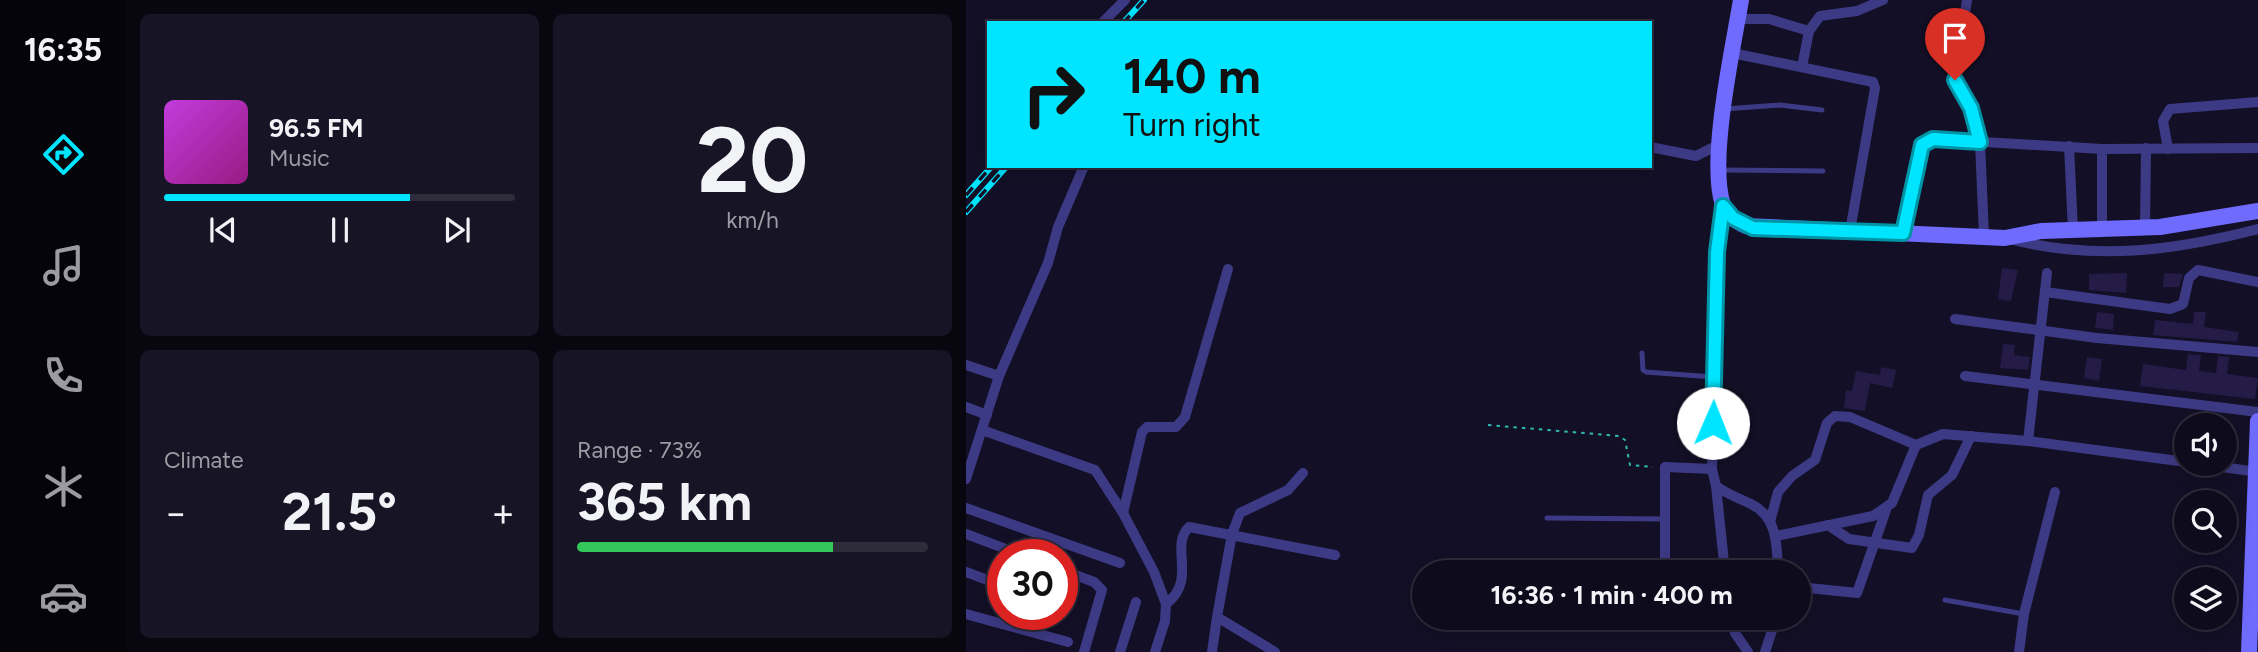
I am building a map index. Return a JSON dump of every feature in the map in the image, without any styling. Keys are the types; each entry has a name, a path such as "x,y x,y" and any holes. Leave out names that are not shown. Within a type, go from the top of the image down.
{"street":[{"path":"1104,21 1125,0"},
{"path":"1725,560 1712,469 1717,252 1723,206 1720,144 1741,0"},
{"path":"1802,67 1809,31 1820,16 1857,11 1884,0"},
{"path":"1967,0 1955,80 1971,108 1980,142 1984,236"},
{"path":"1738,19 1769,19 1809,31"},
{"path":"1732,53 1870,80 1875,85 1850,231"},
{"path":"2168,149 2163,121 2170,109 2258,102"},
{"path":"1903,233 1922,145 1933,139 2102,149 2258,148"},
{"path":"1652,147 1696,156 1720,144"},
{"path":"2069,146 2073,231"},
{"path":"2145,228 2146,148"},
{"path":"2102,149 2102,231"},
{"path":"966,479 999,376 1048,263 1058,227 1083,168"},
{"path":"1723,206 1733,218 1753,228 1984,236 2062,251 2132,251 2204,243 2258,229"},
{"path":"2005,238 2040,231 2128,230 2258,211"},
{"path":"2128,230 2132,251"},
{"path":"1123,513 1142,432 1147,427 1176,427 1185,417 1228,269"},
{"path":"2045,292 2170,309 2183,304 2189,278 2198,270 2258,282"},
{"path":"2028,441 2047,273"},
{"path":"1955,319 2096,338 2258,352"},
{"path":"966,365 999,376"},
{"path":"1965,376 2258,412"},
{"path":"966,407 987,415"},
{"path":"1770,522 1778,492 1792,476 1815,460 1827,423 1835,416 1850,416 1916,445"},
{"path":"2249,652 2258,421"},
{"path":"982,430 1090,466 1103,480 1154,572 1166,604 1165,621 1155,652"},
{"path":"1811,588 1857,593 1886,510 1898,492 1916,445 1943,434 2028,441 2174,460"},
{"path":"1828,525 1849,539 1906,550 1916,544 1928,495 1952,475 1971,436"},
{"path":"1665,560 1665,467 1712,469"},
{"path":"2237,469 2256,471"},
{"path":"1212,652 1232,534 1240,513 1288,491 1303,473"},
{"path":"1716,486 1761,509 1776,536 1777,560"},
{"path":"2019,652 2024,614 2055,492"},
{"path":"966,508 1120,563"},
{"path":"1776,536 1873,516 1886,510"},
{"path":"1166,604 1181,587 1186,529 1196,527 1335,555"},
{"path":"966,534 987,542"},
{"path":"966,572 987,580"},
{"path":"1078,576 1094,582 1102,590 1084,652"},
{"path":"1120,652 1136,602"},
{"path":"966,614 1068,642"},
{"path":"1217,617 1275,652"},
{"path":"1734,630 1748,652"},
{"path":"1765,652 1772,630"}],"lane":[{"path":"1723,109 1780,105 1822,110"},
{"path":"1720,170 1823,171"},
{"path":"1642,353 1646,372 1714,377"},
{"path":"1547,518 1664,519"},
{"path":"1945,600 2024,614"}],"path":[{"path":"1489,425 1619,436 1625,439 1630,465 1665,467"}],"building":[{"path":"2002,268 2018,270 2011,301 1998,299"},
{"path":"2127,273 2126,293 2089,290 2089,274"},
{"path":"2164,273 2183,274 2179,287 2163,287"},
{"path":"2097,312 2114,314 2113,330 2095,328"},
{"path":"2194,312 2206,312 2204,327 2239,332 2237,342 2153,335 2155,320 2193,324"},
{"path":"2003,344 2015,345 2014,355 2030,357 2028,370 2000,368"},
{"path":"2188,354 2201,355 2199,371 2216,373 2218,356 2229,357 2227,374 2258,378 2255,399 2140,386 2143,364 2186,370"},
{"path":"2087,357 2102,359 2099,381 2084,378"},
{"path":"1881,367 1896,370 1892,388 1870,383 1865,411 1844,408 1846,390 1852,391 1856,371 1880,375"}],"railway":[{"path":"1125,21 1144,0"},
{"path":"966,195 990,168"},
{"path":"966,212 1005,168"}],"route":[{"path":"1713,423 1717,252 1723,206 1740,224 1753,228 1903,233 1918,151 1925,141 1933,139 1980,142 1971,108 1955,80"}]}
